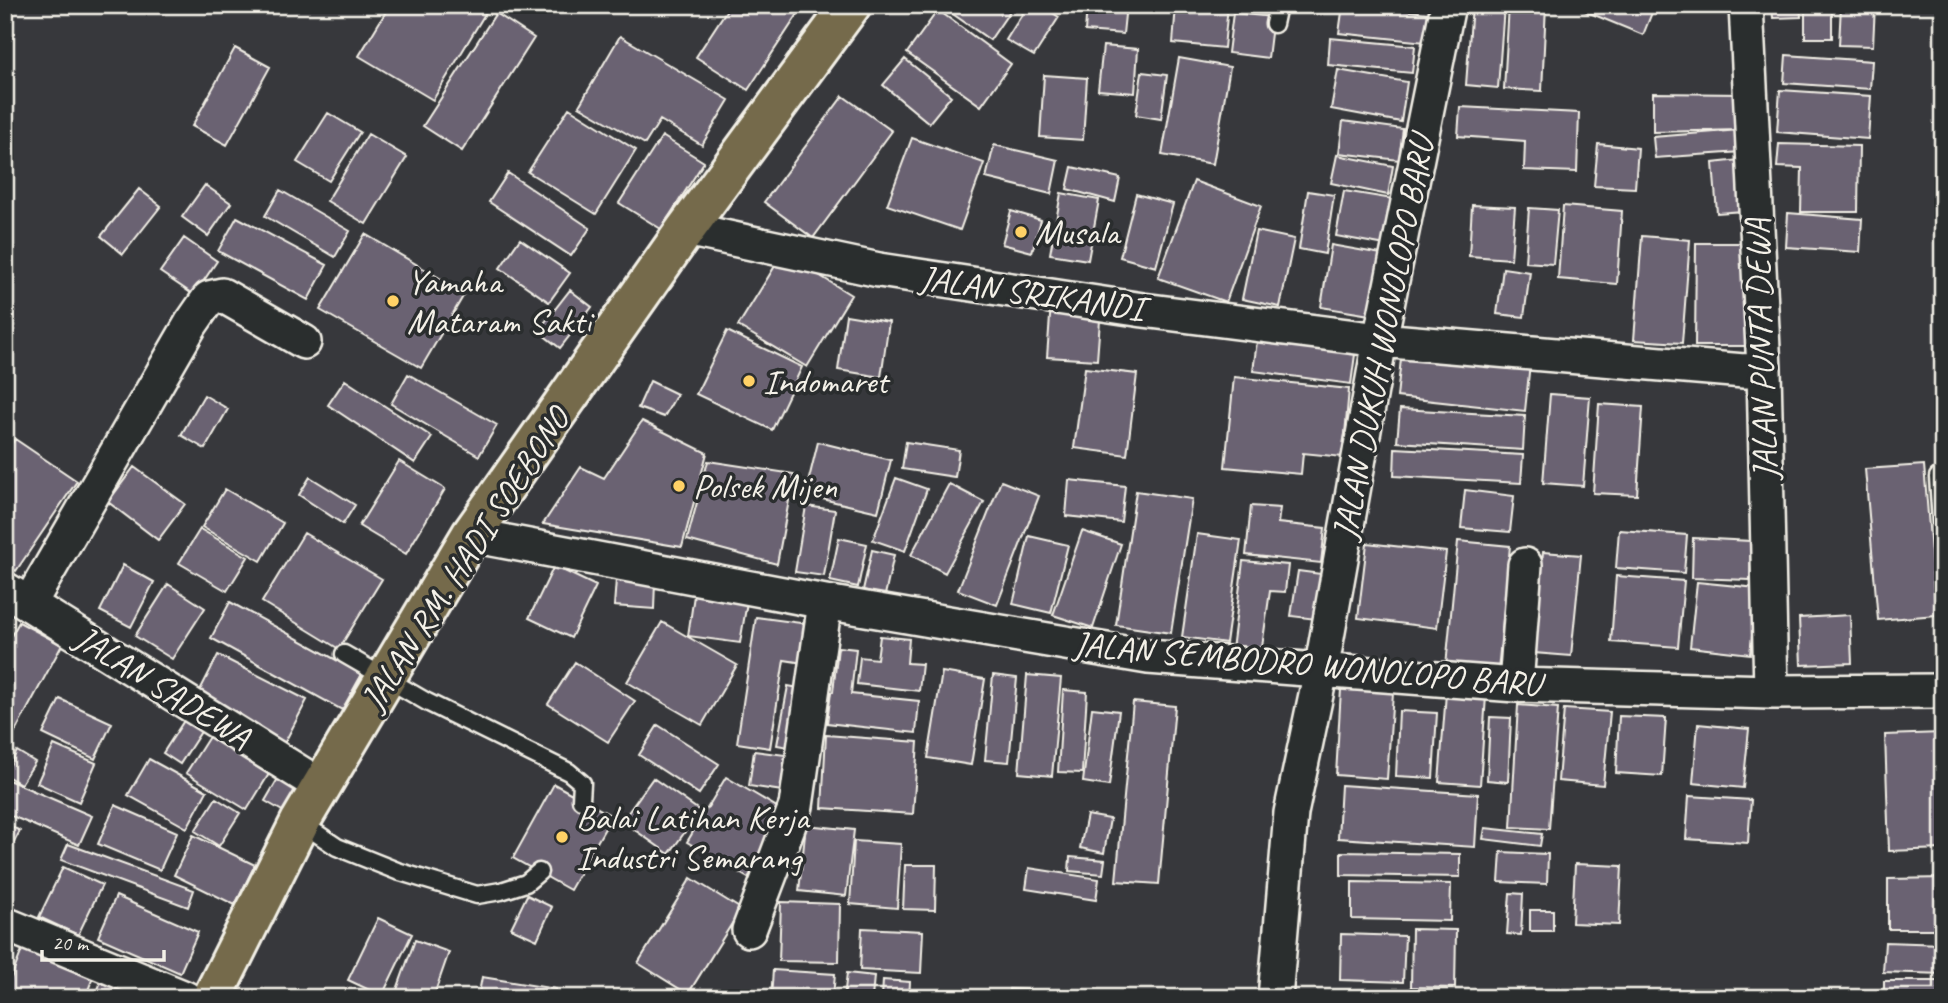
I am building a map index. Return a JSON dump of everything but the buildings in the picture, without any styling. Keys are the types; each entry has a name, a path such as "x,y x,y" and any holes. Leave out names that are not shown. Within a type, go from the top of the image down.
{"main road":[{"name":"JALAN RM. HADI SOEBONO","path":"212,998 300,822 471,535 686,229 851,5"}],"street":[{"name":"JALAN DUKUH WONOLOPO BARU","path":"1275,998 1291,813 1321,671 1380,340 1448,5"},
{"name":"JALAN PUNTA DEWA","path":"1746,5 1764,369 1771,692"},
{"name":"JALAN SRIKANDI","path":"686,229 879,270 1143,310 1380,340 1744,371 1764,369"},
{"path":"17,596 209,298 222,295 304,342"},
{"name":"JALAN SEMBODRO WONOLOPO BARU","path":"471,535 825,602 1148,657 1516,685 1771,692 1943,691"},
{"path":"1516,685 1525,565"},
{"name":"JALAN SADEWA","path":"17,596 321,786"},
{"path":"749,930 796,806 825,602"},
{"path":"5,924 185,998"}],"lane":[{"path":"1274,24 1278,5"},
{"path":"1938,477 1943,552"},
{"path":"344,654 386,680 569,772 582,783 581,800"},
{"path":"300,822 337,847 397,871 477,895 526,883 538,872"}],"place":[{"name":"Musala","path":"1021,232"},
{"name":"Yamaha Mataram Sakti","path":"393,301"},
{"name":"Indomaret","path":"749,381"},
{"name":"Polsek Mijen","path":"679,486"},
{"name":"Balai Latihan Kerja Industri Semarang","path":"562,837"}]}
